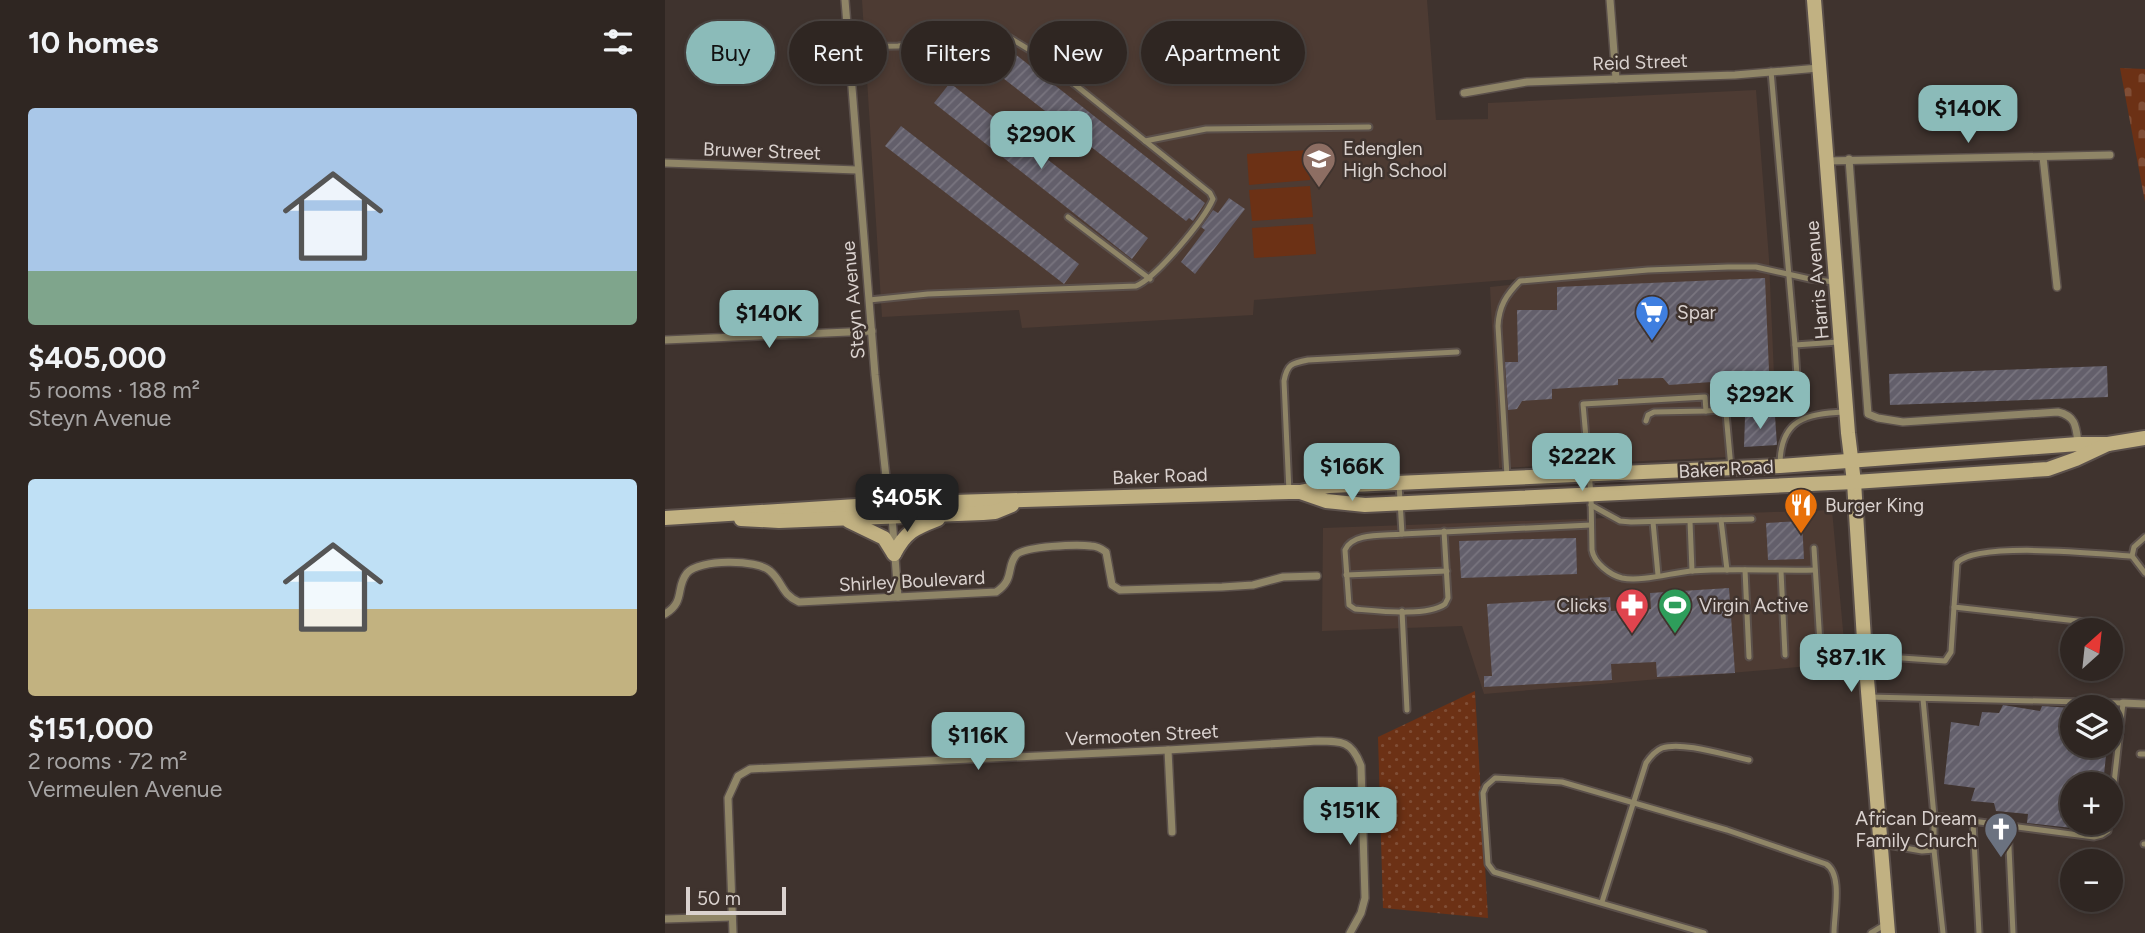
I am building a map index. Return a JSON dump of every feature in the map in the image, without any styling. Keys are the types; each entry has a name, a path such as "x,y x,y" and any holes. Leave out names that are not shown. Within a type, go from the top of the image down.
{"main road":[{"name":"Harris Avenue","path":"1814,0 1887,928"},
{"name":"Baker Road","path":"665,518 890,510 1175,494 1294,492 1329,486 1731,469 2108,444 2145,438"},
{"name":"Baker Road","path":"1294,492 1326,502 1342,503 1591,500 2048,469 2108,444"},
{"name":"Baker Road","path":"708,516 762,521 843,519 890,510 952,514 995,512 1021,501"},
{"path":"894,554 901,540 915,528 952,514"},
{"path":"843,519 884,538 894,554"}],"street":[{"name":"Steyn Avenue","path":"845,0 847,21"},
{"path":"1610,0 1616,79"},
{"name":"Reid Street","path":"1464,93 1527,82 1819,68"},
{"name":"Steyn Avenue","path":"851,84 857,170 898,597"},
{"path":"1826,161 2110,155"},
{"path":"2043,158 2057,287"},
{"path":"1849,159 1868,414 1903,422 2058,412 2072,418 2076,425 2078,444"},
{"name":"Bruwer Street","path":"665,163 857,170"},
{"path":"665,340 872,331"},
{"name":"Shirley Boulevard","path":"665,614 677,603 688,571 697,565 752,562 762,566 777,579 789,598 799,602 996,592 1010,577 1014,558 1019,552 1056,547 1101,548 1106,552 1112,585 1120,590 1231,586 1283,577 1317,576"},
{"path":"2123,703 2145,704"},
{"name":"Vermooten Street","path":"733,933 728,798 738,776 750,769 1336,741 1353,748 1361,765 1365,898 1361,913 1350,933"},
{"path":"1168,750 1172,832"},
{"path":"665,919 732,917"}],"lane":[{"path":"869,300 927,294 1128,288 1150,279 1199,223 1213,199 1210,193 1038,55 1005,35 887,46"},
{"path":"1771,71 1797,377"},
{"path":"1145,141 1206,129 1369,127"},
{"path":"1068,217 1150,279"},
{"path":"1507,479 1498,326 1502,303 1507,293 1520,281 1648,270 1756,267 1836,282"},
{"path":"1795,345 1841,342"},
{"path":"1294,492 1284,381 1289,366 1308,360 1457,352"},
{"path":"1706,411 1705,397 1583,404 1593,555 1607,570 1623,579 1692,571 1815,570"},
{"path":"1646,421 1648,415 1654,412 1721,410 1726,413 1731,469"},
{"path":"1780,466 1782,441 1800,420 1808,415 1846,412"},
{"path":"1399,484 1402,534"},
{"path":"1591,500 1620,521 1752,519"},
{"path":"1721,520 1727,570"},
{"path":"1690,521 1692,571"},
{"path":"1653,522 1658,575"},
{"path":"1444,531 1448,600 1445,604 1433,610 1352,608 1348,602 1345,550 1350,541 1444,531 1591,525"},
{"path":"2132,556 2134,547 2145,537"},
{"path":"1814,548 1820,645 1834,654 1945,661 1951,652 1957,565 1966,557 2000,551 2132,556 2145,573"},
{"path":"1745,570 1749,657"},
{"path":"1346,575 1447,571"},
{"path":"1781,571 1786,654"},
{"path":"1954,607 2060,619"},
{"path":"1402,611 1408,710"},
{"path":"1869,697 2060,701"},
{"path":"1923,699 1943,933"},
{"path":"1602,902 1646,763 1655,752 1661,748 1674,747 1749,760"},
{"path":"1704,933 1492,871 1488,864 1484,789 1495,778 1562,782 1829,865 1837,879 1834,933"},
{"path":"1934,816 2060,832"},
{"path":"1973,822 1979,933"},
{"path":"2008,826 2013,933"},
{"path":"2081,835 2101,835"},
{"path":"1880,844 1922,851 1934,850"},
{"path":"1871,933 1887,928"}],"shaded area":[{"name":"Edenglen High School","path":"862,0 1427,0 1436,120 1488,119 1488,103 1756,90 1769,259 1774,375 1724,378 1728,457 1499,468 1490,287 1722,263 1254,300 1253,315 1022,328 1019,310 882,317 867,84 887,84 887,21 863,21"},
{"path":"1832,510 1846,663 1484,694 1462,626 1322,631 1323,528"}],"green space":[{"path":"2120,68 2145,69 2145,202"},
{"path":"1308,150 1310,180 1249,185 1247,154"},
{"path":"1310,186 1313,217 1252,221 1249,190"},
{"path":"1313,224 1316,254 1254,258 1252,228"},
{"path":"1475,691 1488,918 1383,908 1378,737"}],"building":[{"path":"1015,54 1029,65 1029,84 1053,84 1205,203 1193,221 1189,218 1186,221 1011,84 1015,84"},
{"path":"951,84 1148,238 1132,259 934,103"},
{"path":"901,126 1079,264 1064,284 885,146"},
{"path":"1229,198 1245,209 1195,274 1181,262 1205,230 1201,227 1213,210 1218,213"},
{"path":"1765,278 1769,371 1718,374 1712,382 1669,385 1663,378 1618,379 1618,385 1552,389 1552,399 1522,401 1517,409 1508,410 1505,362 1518,362 1517,310 1557,310 1557,287"},
{"path":"2107,366 2108,397 1890,405 1889,374"},
{"path":"1775,416 1777,445 1744,447 1745,417"},
{"path":"1802,521 1804,559 1768,560 1766,523"},
{"path":"1576,538 1577,574 1461,578 1459,541"},
{"path":"1729,588 1735,673 1657,677 1656,662 1611,664 1612,680 1484,687 1484,676 1492,676 1487,604 1610,597 1611,611 1651,609 1650,593"},
{"path":"2003,705 2040,711 2042,706 2060,707 2060,758 2106,758 2104,772 2060,772 2060,827 2027,823 2028,814 1996,811 1994,803 1971,801 1975,788 1944,784 1951,722 1979,726 1982,712 1999,713"}],"place":[{"name":"Edenglen High School","path":"1319,189"},
{"name":"Spar","path":"1652,342"},
{"name":"Burger King","path":"1801,535"},
{"name":"Clicks","path":"1632,635"},
{"name":"Virgin Active","path":"1675,635"},
{"name":"African Dream Family Church","path":"2001,859"}]}
